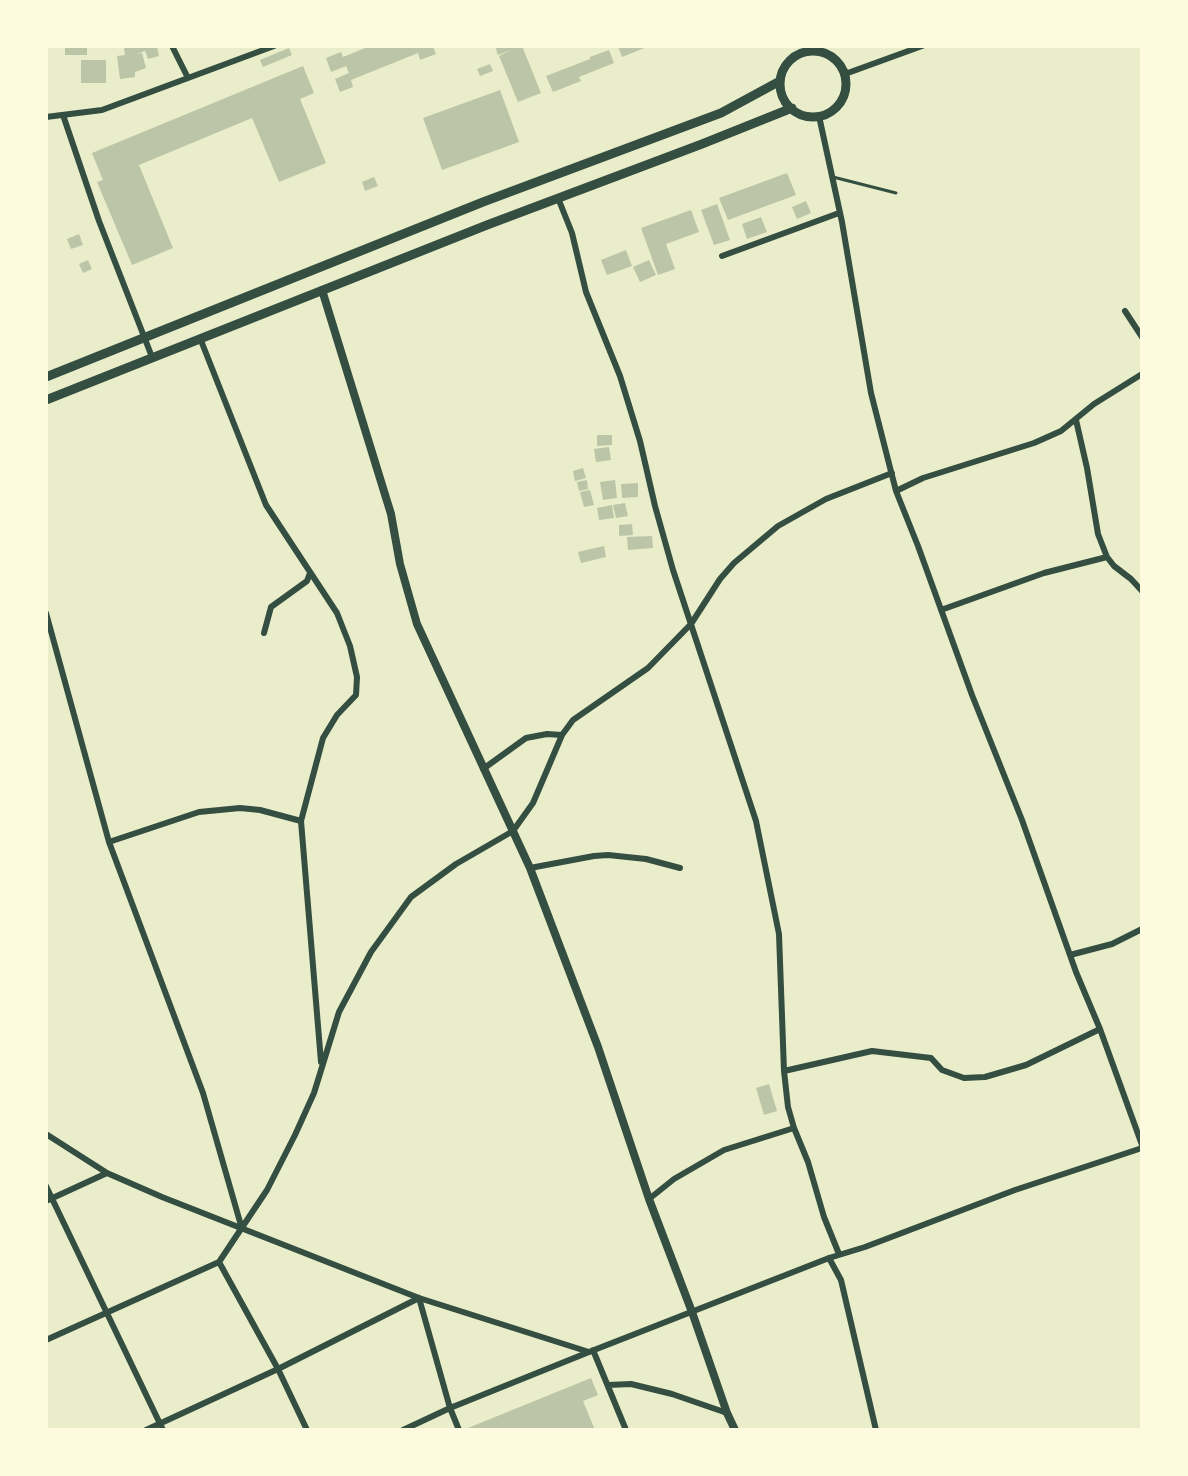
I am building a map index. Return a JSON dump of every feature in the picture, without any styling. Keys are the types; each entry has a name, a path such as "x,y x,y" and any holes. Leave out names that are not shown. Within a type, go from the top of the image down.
{"main road":[{"path":"818,49 835,59 844,74 846,83 841,100 828,113 810,116 792,108 785,100 780,81 794,52 818,49"},
{"path":"46,377 483,202 713,116 780,81"},
{"path":"46,400 322,290 792,108"}],"street":[{"path":"172,46 188,78"},
{"path":"46,117 102,110 274,46"},
{"path":"844,74 922,46"},
{"path":"63,115 99,221 152,357"},
{"path":"404,1430 450,1408 839,1254 865,1247 1015,1190 1142,1147 1022,820 972,695 896,490 871,393 819,116"},
{"path":"558,198 572,233 586,291 620,376 640,441 658,517 756,821 779,934 784,1071 794,1128 839,1254"},
{"path":"722,256 839,213"},
{"path":"322,290 391,514 400,564 417,624 530,868 598,1047 649,1200 692,1312 727,1413 736,1429"},
{"path":"1125,311 1142,337"},
{"path":"200,338 266,506 337,613 350,646 357,677 356,695 337,715 323,738 301,821 321,1066"},
{"path":"896,490 944,470 1034,443 1061,431 1094,404 1142,374"},
{"path":"1076,420 1098,534 1107,557 1142,591"},
{"path":"46,1340 219,1262 267,1190 295,1135 314,1093 339,1012 371,952 411,897 456,864 513,831 533,803 562,735 573,720 648,668 691,624 720,579 734,563 778,526 826,499 892,473"},
{"path":"941,610 1044,573 1107,557"},
{"path":"264,633 271,608 307,581 310,573"},
{"path":"46,613 110,842 203,1093 242,1229"},
{"path":"483,769 526,738 547,734 562,735"},
{"path":"110,842 199,812 240,808 260,810 301,821"},
{"path":"530,868 608,855 646,859 680,868"},
{"path":"1070,955 1112,944 1142,929"},
{"path":"784,1071 872,1052 931,1058 942,1070 964,1078 985,1077 1026,1065 1100,1029"},
{"path":"649,1200 674,1179 724,1150 794,1128"},
{"path":"46,1134 107,1173 242,1229 419,1298 591,1351 626,1430"},
{"path":"49,1200 107,1173"},
{"path":"46,1186 49,1200 108,1311 163,1430"},
{"path":"829,1258 841,1280 876,1430"},
{"path":"219,1262 278,1369 307,1430"},
{"path":"146,1430 278,1369 419,1298"},
{"path":"419,1298 450,1408 459,1430"},
{"path":"608,1385 631,1384 672,1394 727,1413"}],"lane":[{"path":"832,176 896,192"}],"building":[{"path":"65,46 87,46 87,55 65,55"},
{"path":"157,46 159,56 148,59 145,51 136,54 142,53 146,68 135,72 135,77 120,79 117,56 125,55 124,48"},
{"path":"370,46 433,46 436,54 420,60 418,53 351,80 353,87 340,92 335,79 349,73 346,66 331,72 326,58 341,52 343,57"},
{"path":"495,46 522,46 541,93 518,102 499,56 511,50 498,55"},
{"path":"618,46 647,46 647,47 622,57"},
{"path":"289,48 292,55 263,67 260,60"},
{"path":"609,50 614,63 579,77 581,81 553,92 546,76"},
{"path":"81,60 106,60 106,83 81,83"},
{"path":"490,64 493,71 480,76 477,69"},
{"path":"303,66 314,93 300,99 326,163 279,182 252,118 139,165 173,248 132,265 97,182 103,180 92,153"},
{"path":"500,90 519,142 442,170 423,118"},
{"path":"787,173 796,195 728,220 719,198"},
{"path":"374,177 378,186 365,191 362,182"},
{"path":"806,201 811,213 797,219 792,207"},
{"path":"717,204 730,240 714,245 701,210"},
{"path":"691,210 699,232 666,244 675,269 658,275 641,228"},
{"path":"761,217 767,232 747,239 742,224"},
{"path":"79,234 83,245 71,249 67,239"},
{"path":"626,250 632,266 607,275 601,260"},
{"path":"88,260 92,269 83,273 79,264"},
{"path":"649,260 656,275 640,282 633,267"},
{"path":"597,435 612,435 612,445 597,446"},
{"path":"609,447 611,460 596,462 594,449"},
{"path":"583,468 586,478 575,481 573,471"},
{"path":"587,480 588,489 579,491 577,482"},
{"path":"615,480 617,498 603,500 600,482"},
{"path":"638,483 638,497 622,498 621,484"},
{"path":"590,490 594,505 584,507 580,492"},
{"path":"625,503 628,516 616,518 613,505"},
{"path":"612,505 614,518 599,520 597,508"},
{"path":"632,524 633,535 619,536 619,525"},
{"path":"652,536 653,548 628,550 627,537"},
{"path":"604,546 606,557 581,563 578,552"},
{"path":"769,1084 777,1111 764,1115 756,1088"},
{"path":"591,1378 598,1395 583,1401 595,1430 469,1430 468,1428"}]}
